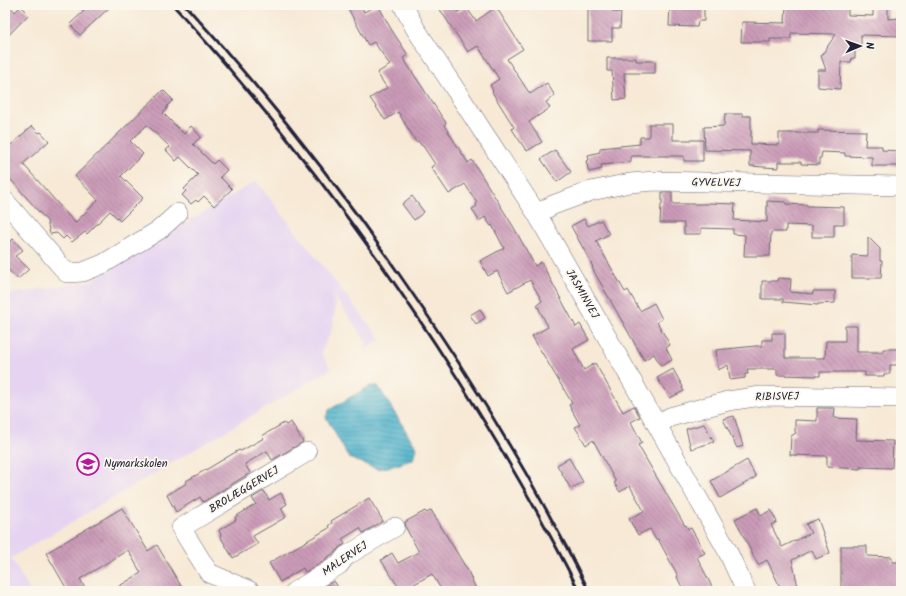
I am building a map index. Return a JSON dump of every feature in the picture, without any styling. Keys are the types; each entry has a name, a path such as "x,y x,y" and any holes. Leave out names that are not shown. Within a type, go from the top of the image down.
{"street":[{"name":"JASMINVEJ","path":"403,5 415,28 537,214 727,550 746,591"},
{"name":"GYVELVEJ","path":"537,214 553,205 591,192 630,183 655,182 901,186"},
{"path":"5,201 67,273 83,272 103,264 159,230 178,213"},
{"name":"RIBISVEJ","path":"657,424 670,417 728,400 761,396 901,398"},
{"name":"BROLÆGGERVEJ","path":"250,591 209,573 181,528 307,452"},
{"name":"MALERVEJ","path":"295,591 340,565 346,556 395,527"}],"shaded area":[{"name":"Nymarkskolen","path":"256,181 381,340 366,349 367,343 333,294 335,307 333,327 321,353 331,369 11,558 30,591 5,591 5,295 90,281"}],"water":[{"path":"370,386 378,386 417,449 413,459 397,465 377,469 349,458 326,417 329,410"}],"building":[{"path":"5,5 9,5 15,12 21,6 29,14 5,39"},
{"path":"78,5 112,5 80,35 70,24 84,11"},
{"path":"347,5 361,5 364,12 378,5 391,29 408,55 403,58 446,123 444,125 468,163 472,160 513,226 535,266 541,262 576,327 580,324 589,340 573,349 584,370 595,363 623,412 634,406 640,417 631,422 642,443 638,445 685,526 686,525 688,529 691,528 705,553 697,557 712,587 704,591 684,591 677,577 678,576 658,539 656,540 650,529 638,535 629,519 644,511 630,486 620,492 593,440 586,445 575,427 580,425 569,405 572,403 532,336 548,327 537,305 542,301 530,280 508,292 497,271 488,276 480,261 504,248 492,225 491,226 485,217 479,221 472,209 477,206 477,203 465,184 449,194 431,167 435,164 423,146 418,141 416,142 398,112 385,120 370,98 387,88 377,73 390,65 374,42 368,45"},
{"path":"437,5 454,5 458,12 466,7 476,21 496,7 523,49 507,59 530,94 547,83 555,96 546,102 550,108 529,122 542,142 527,151 525,149 512,129 514,127 492,92 493,91 490,85 499,79 478,46 468,52"},
{"path":"588,5 613,5 613,12 621,12 620,28 612,28 612,41 588,41"},
{"path":"670,5 704,5 704,21 698,21 697,27 669,26"},
{"path":"786,5 845,5 848,6 848,15 873,16 873,6 888,7 888,19 901,18 901,36 861,35 861,46 855,46 855,58 852,58 851,62 841,62 840,89 818,87 818,70 826,70 821,56 836,34 791,33 791,39 770,39 770,42 741,42 742,22 785,23"},
{"path":"607,58 636,58 636,61 655,61 655,73 624,73 626,99 614,100 612,71 607,71"},
{"path":"163,90 173,100 163,113 184,134 191,126 201,137 193,144 213,164 217,160 227,170 220,177 232,189 214,206 204,196 198,202 196,200 191,204 182,195 186,191 184,189 198,175 180,157 176,161 166,150 170,147 147,125 130,141 143,154 121,176 143,198 120,221 110,211 87,234 85,232 72,242 66,236 63,239 57,233 50,234 47,221 5,173 5,150 32,126 39,133 41,132 49,141 23,164 75,223 98,200 75,176"},
{"path":"725,114 743,114 743,116 751,116 751,144 779,145 779,133 818,133 818,130 866,131 865,146 882,146 882,150 900,151 900,166 872,166 872,157 845,156 845,153 822,152 821,158 819,158 819,165 801,164 801,162 778,162 778,168 750,166 750,151 705,150 704,127 724,126"},
{"path":"649,124 673,124 673,140 703,140 703,161 684,161 684,156 631,156 631,162 601,165 602,169 589,172 586,161 589,160 588,155 600,152 600,148 640,144 640,137 649,137"},
{"path":"555,150 571,172 557,182 541,159"},
{"path":"662,192 672,192 672,204 735,204 734,220 767,222 767,201 786,202 786,204 807,206 844,207 844,224 834,224 834,237 812,237 812,226 786,225 786,232 771,232 770,256 744,256 745,235 733,234 733,229 701,228 701,234 684,234 684,223 660,223"},
{"path":"412,196 424,212 414,220 402,204"},
{"path":"584,219 588,226 601,220 609,234 596,241 625,292 628,290 640,311 654,303 662,319 657,322 670,345 666,348 672,360 661,366 654,354 644,360 592,268 593,267 590,261 571,226"},
{"path":"868,237 880,249 880,261 882,261 881,278 852,278 852,255 868,256"},
{"path":"13,239 23,250 15,256 29,269 18,279 5,267 5,246"},
{"path":"778,278 791,279 790,292 813,294 813,291 835,291 835,303 818,305 783,302 783,299 762,299 762,281 777,281"},
{"path":"480,309 485,318 476,324 470,315"},
{"path":"845,326 857,326 857,352 883,352 883,349 901,349 901,364 890,365 890,374 884,374 884,376 865,376 865,372 820,372 820,376 777,375 777,369 747,369 748,374 745,374 745,378 730,380 728,365 718,370 716,350 762,346 762,340 772,340 772,333 785,333 785,358 825,358 826,341 845,341"},
{"path":"673,369 684,391 670,398 657,378"},
{"path":"817,408 835,408 834,418 857,419 856,440 893,441 892,468 860,467 860,469 827,467 827,456 790,455 791,436 796,433 795,420 817,421"},
{"path":"734,416 743,446 737,448 723,419"},
{"path":"291,422 303,442 272,460 267,451 245,464 250,473 203,502 200,497 176,512 167,495 187,483 186,481 239,450 241,451 264,438 262,436 284,423 286,425"},
{"path":"704,424 714,442 691,449 686,429"},
{"path":"569,458 583,482 571,489 557,465"},
{"path":"747,460 756,477 720,498 711,481"},
{"path":"264,491 269,500 281,493 287,504 281,508 286,517 253,536 258,544 233,558 220,536 219,530 236,520 235,517 256,504 252,498"},
{"path":"369,498 383,521 363,533 360,528 342,539 345,544 325,559 326,560 305,572 303,568 280,582 269,563 329,528 328,526 332,523 331,521"},
{"path":"122,508 148,551 157,545 184,591 111,591 141,573 128,550 80,579 87,591 68,591 46,553"},
{"path":"757,508 761,516 771,510 777,522 771,525 782,547 811,533 806,524 818,519 830,553 816,559 812,550 792,560 799,591 782,591 767,560 758,565 735,519"},
{"path":"431,510 468,571 477,591 442,591 432,574 411,586 415,591 401,591 381,560 392,553 398,563 419,552 406,528 405,522 425,511 427,513"},
{"path":"841,546 867,546 867,556 892,557 892,562 901,562 901,591 841,591"},
{"path":"334,581 338,587 332,591 318,590"}],"railway":[{"path":"173,5 287,138 391,279 424,327 489,429 520,482 579,591"},
{"path":"185,5 214,37 297,136 349,204 425,312 500,429 546,509 589,591"}],"place":[{"name":"Nymarkskolen","path":"88,464"}]}
